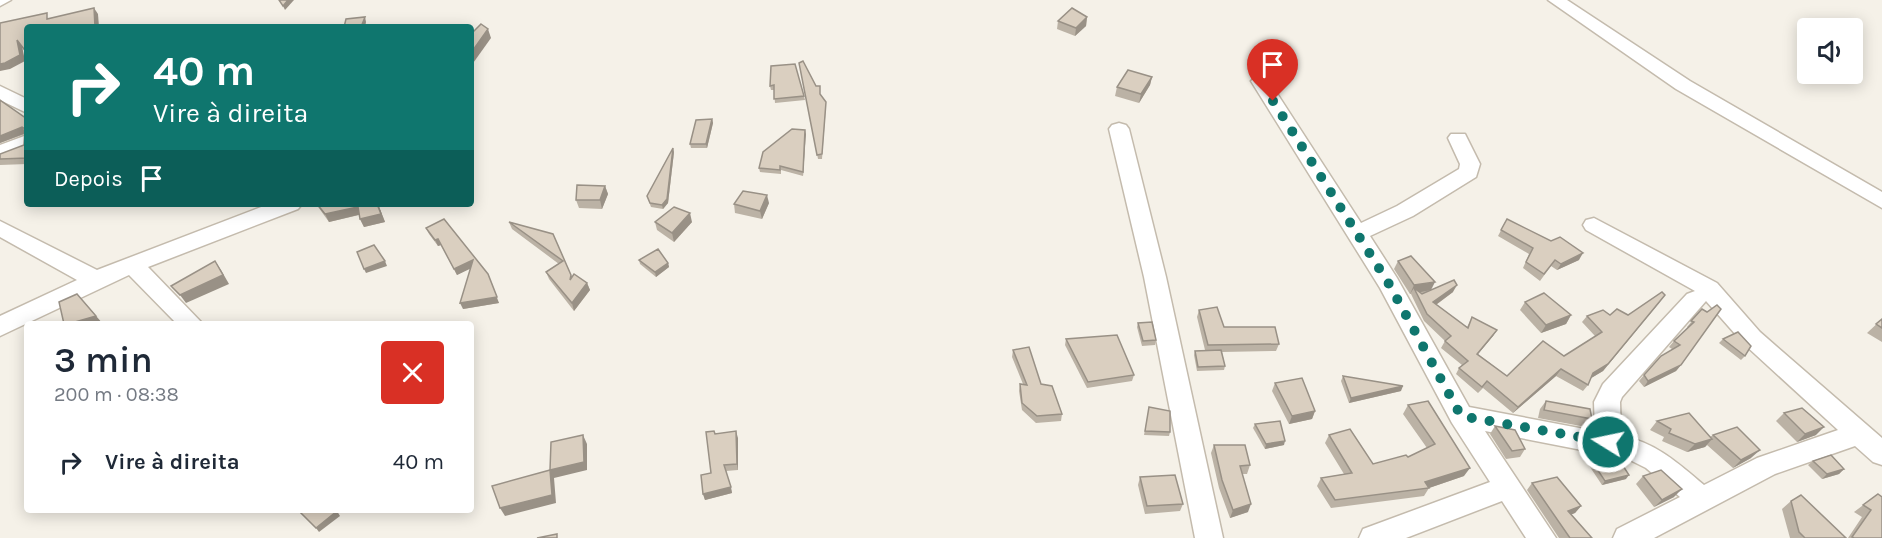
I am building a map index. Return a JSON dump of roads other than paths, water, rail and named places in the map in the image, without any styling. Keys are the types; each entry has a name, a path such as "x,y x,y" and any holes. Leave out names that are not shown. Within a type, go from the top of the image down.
{"street":[{"path":"1556,0 1683,85 1882,201"},
{"path":"1260,81 1389,284 1461,416 1542,538"},
{"path":"0,92 24,105"},
{"path":"1119,129 1155,277 1209,538"},
{"path":"1356,234 1406,211 1469,172 1470,164 1458,138"},
{"path":"0,153 24,142"},
{"path":"0,327 134,265 224,227 282,207"},
{"path":"1594,225 1709,289 1752,338 1882,454"},
{"path":"0,228 98,281"},
{"path":"134,265 188,321"},
{"path":"1608,442 1607,402 1612,391 1695,300"},
{"path":"1461,416 1608,442 1633,449 1655,460 1701,498"},
{"path":"1627,538 1766,466 1857,434"},
{"path":"1373,538 1508,487"}]}
